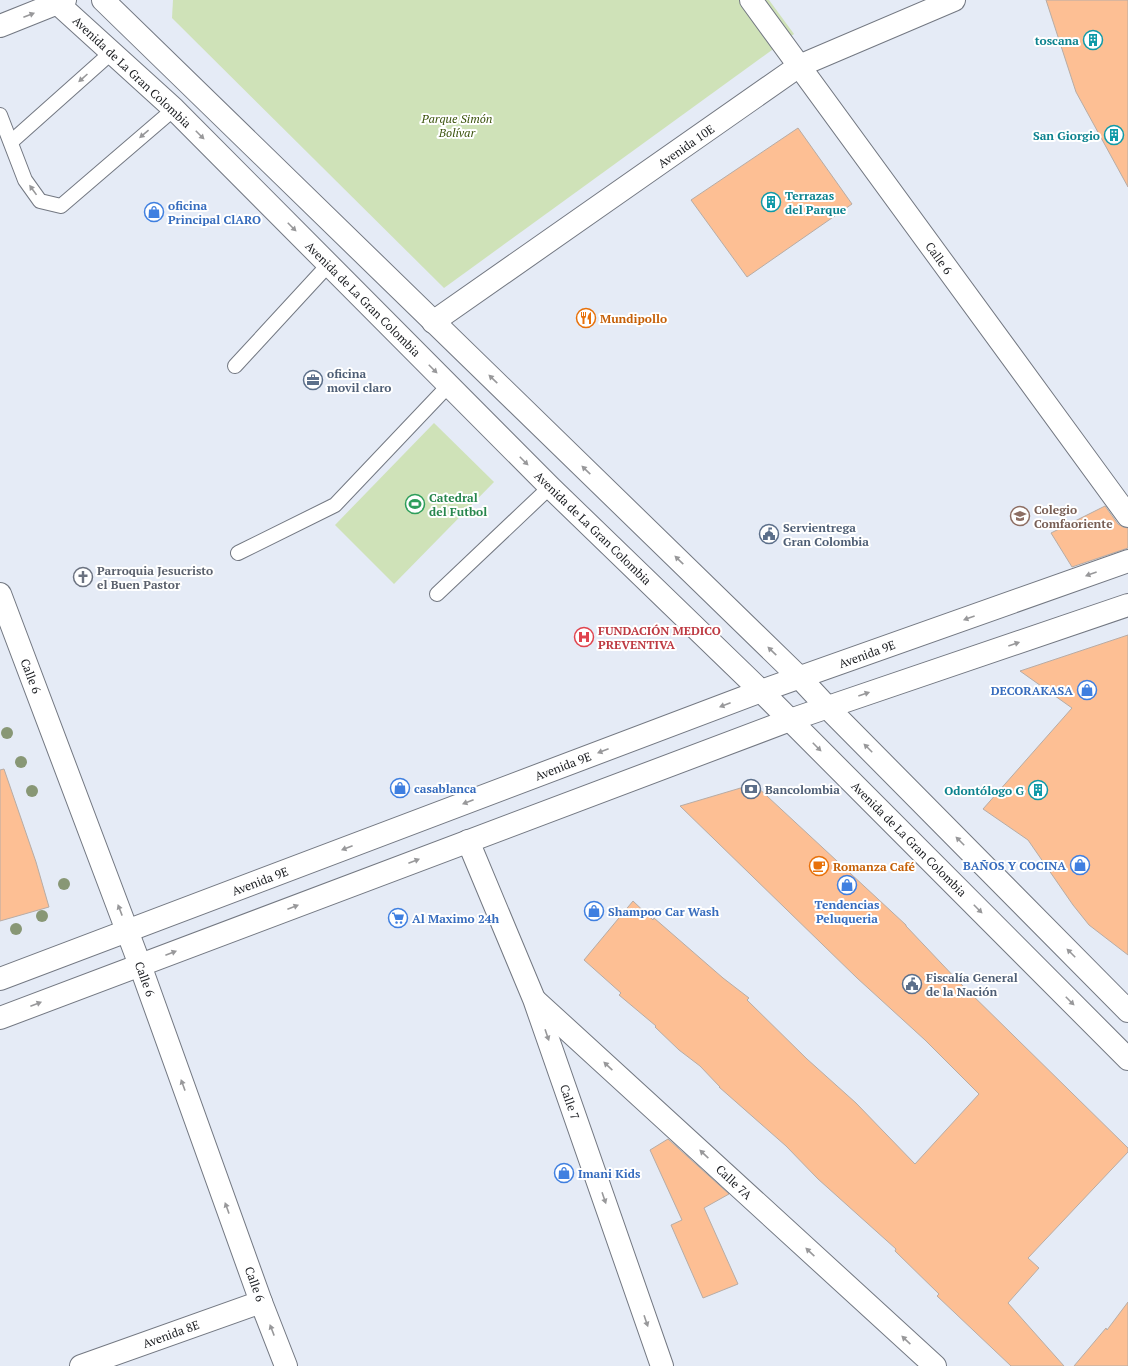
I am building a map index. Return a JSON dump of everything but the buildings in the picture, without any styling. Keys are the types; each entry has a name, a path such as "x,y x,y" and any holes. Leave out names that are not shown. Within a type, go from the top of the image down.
{"street":[{"path":"103,0 800,678 1128,1011"},
{"name":"Calle 6","path":"751,0 1128,516"},
{"name":"Avenida 10E","path":"434,322 799,66 954,0"},
{"path":"0,26 59,1"},
{"name":"Avenida de La Gran Colombia","path":"59,1 174,109 550,488 761,691 1128,1059"},
{"name":"Avenida 9E","path":"0,979 761,691 1128,561"},
{"name":"Calle 6","path":"0,594 140,965 261,1302 286,1366"},
{"path":"0,1018 790,720 1128,605"},
{"name":"Calle 7","path":"468,841 534,999 662,1366"},
{"name":"Calle 7A","path":"534,999 935,1366"},
{"name":"Avenida 8E","path":"81,1366 261,1302"}],"lane":[{"path":"11,142 112,52"},
{"path":"0,115 25,180 40,200 60,206 174,109"},
{"path":"235,366 329,264"},
{"path":"238,553 335,505 449,385"},
{"path":"437,594 550,488"}],"green space":[{"name":"Parque Simón Bolívar","path":"173,0 769,0 794,34 444,288 172,18"},
{"name":"Catedral del Futbol","path":"434,423 494,482 394,584 335,525"}],"place":[{"name":"toscana","path":"1093,40"},
{"name":"San Giorgio","path":"1114,135"},
{"name":"Terrazas del Parque","path":"771,202"},
{"name":"oficina Principal ClARO","path":"154,212"},
{"name":"Mundipollo","path":"586,318"},
{"name":"oficina movil claro","path":"313,380"},
{"name":"Catedral del Futbol","path":"415,504"},
{"name":"Colegio Comfaoriente","path":"1020,516"},
{"name":"Servientrega Gran Colombia","path":"769,534"},
{"name":"Parroquia Jesucristo el Buen Pastor","path":"83,577"},
{"name":"FUNDACIÓN MEDICO PREVENTIVA","path":"584,637"},
{"name":"DECORAKASA","path":"1087,690"},
{"name":"casablanca","path":"400,788"},
{"name":"Bancolombia","path":"751,789"},
{"name":"Odontólogo G","path":"1038,790"},
{"name":"BAÑOS Y COCINA","path":"1080,865"},
{"name":"Romanza Café","path":"819,866"},
{"name":"Tendencias Peluqueria","path":"847,885"},
{"name":"Shampoo Car Wash","path":"594,911"},
{"name":"Al Maximo 24h","path":"398,918"},
{"name":"Fiscalía General de la Nación","path":"912,984"},
{"name":"Imani Kids","path":"564,1173"}]}
